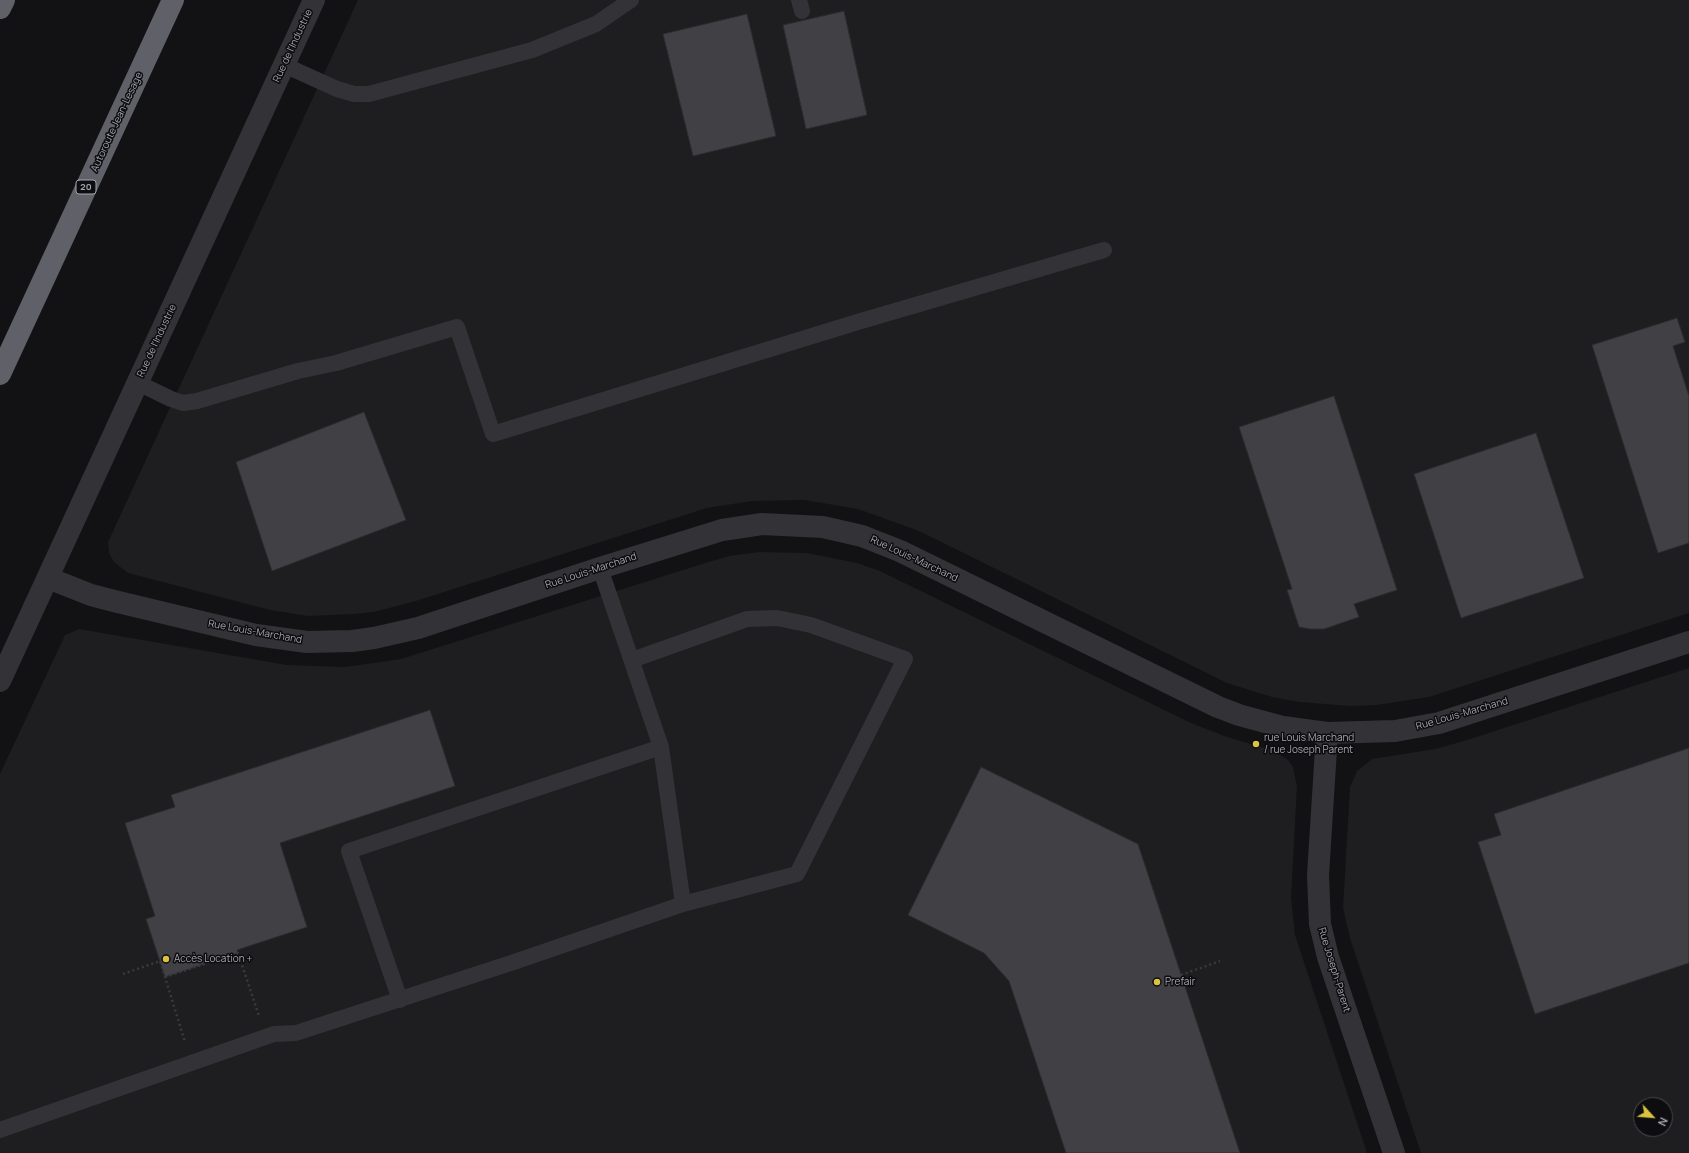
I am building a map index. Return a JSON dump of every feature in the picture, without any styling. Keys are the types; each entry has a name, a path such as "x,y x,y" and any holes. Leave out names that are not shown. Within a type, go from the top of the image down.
{"highway":[{"path":"0,8 4,0"},
{"name":"Autoroute Jean-Lesage","path":"0,374 173,0"}],"street":[{"name":"Rue de l'Industrie","path":"0,681 314,0"},
{"name":"Rue Louis-Marchand","path":"48,578 97,596 213,625 284,640 330,642 374,638 396,634 702,536 762,524 803,524 862,536 900,551 1218,707 1239,715 1283,727 1327,733 1395,731 1439,723 1689,642"},
{"name":"Rue Joseph-Parent","path":"1327,733 1318,875 1320,924 1328,957 1394,1153"}],"lane":[{"path":"284,65 337,89 354,94 369,94 532,50 596,24 631,0"},
{"path":"138,383 171,399 183,402 196,401 298,371 336,363 457,327 493,434 861,321 1104,250"},
{"path":"600,568 661,747 682,904"},
{"path":"0,1130 274,1034 296,1033 400,1000 682,904 796,874 906,659 811,625 777,618 747,619 632,660"},
{"path":"400,1000 349,851 661,747"}],"path":[{"path":"165,977 238,953 266,1037"},
{"path":"123,974 160,961 186,1047"},
{"path":"1181,975 1220,961"}],"shaded area":[{"path":"358,0 1689,0 1689,613 1429,697 1377,705 1350,706 1299,702 1272,697 1227,683 919,531 858,509 804,500 752,501 707,508 416,601 374,612 308,616 270,610 128,573 114,562 109,553 108,542"},
{"path":"759,552 807,553 857,563 880,571 1191,723 1227,737 1274,751 1288,760 1293,767 1297,786 1291,898 1295,935 1367,1153 0,1153 0,774 65,635 79,629 287,665 345,667 401,659 702,564 729,556"},
{"path":"1689,668 1689,1153 1421,1153 1350,938 1343,908 1350,787 1357,771 1372,759 1435,749"}],"building":[{"path":"844,11 867,115 806,129 783,25"},
{"path":"747,14 776,136 693,156 663,34"},
{"path":"1677,318 1685,342 1673,346 1689,396 1689,543 1658,553 1592,345"},
{"path":"1334,396 1397,590 1354,604 1359,617 1324,629 1310,629 1299,627 1287,590 1292,589 1239,427"},
{"path":"364,412 406,520 272,571 236,462"},
{"path":"1536,433 1584,578 1461,618 1414,474"},
{"path":"430,710 455,786 280,843 307,927 237,950 238,953 165,977 146,919 155,916 125,823 175,807 171,795"},
{"path":"1689,748 1689,963 1535,1014 1478,842 1501,835 1494,814"},
{"path":"981,767 1138,844 1240,1153 1066,1153 1009,981 984,953 908,915"}],"place":[{"name":"rue Louis Marchand / rue Joseph Parent","path":"1256,744"},
{"name":"Accès Location +","path":"166,959"},
{"name":"Prefair","path":"1157,982"}]}
